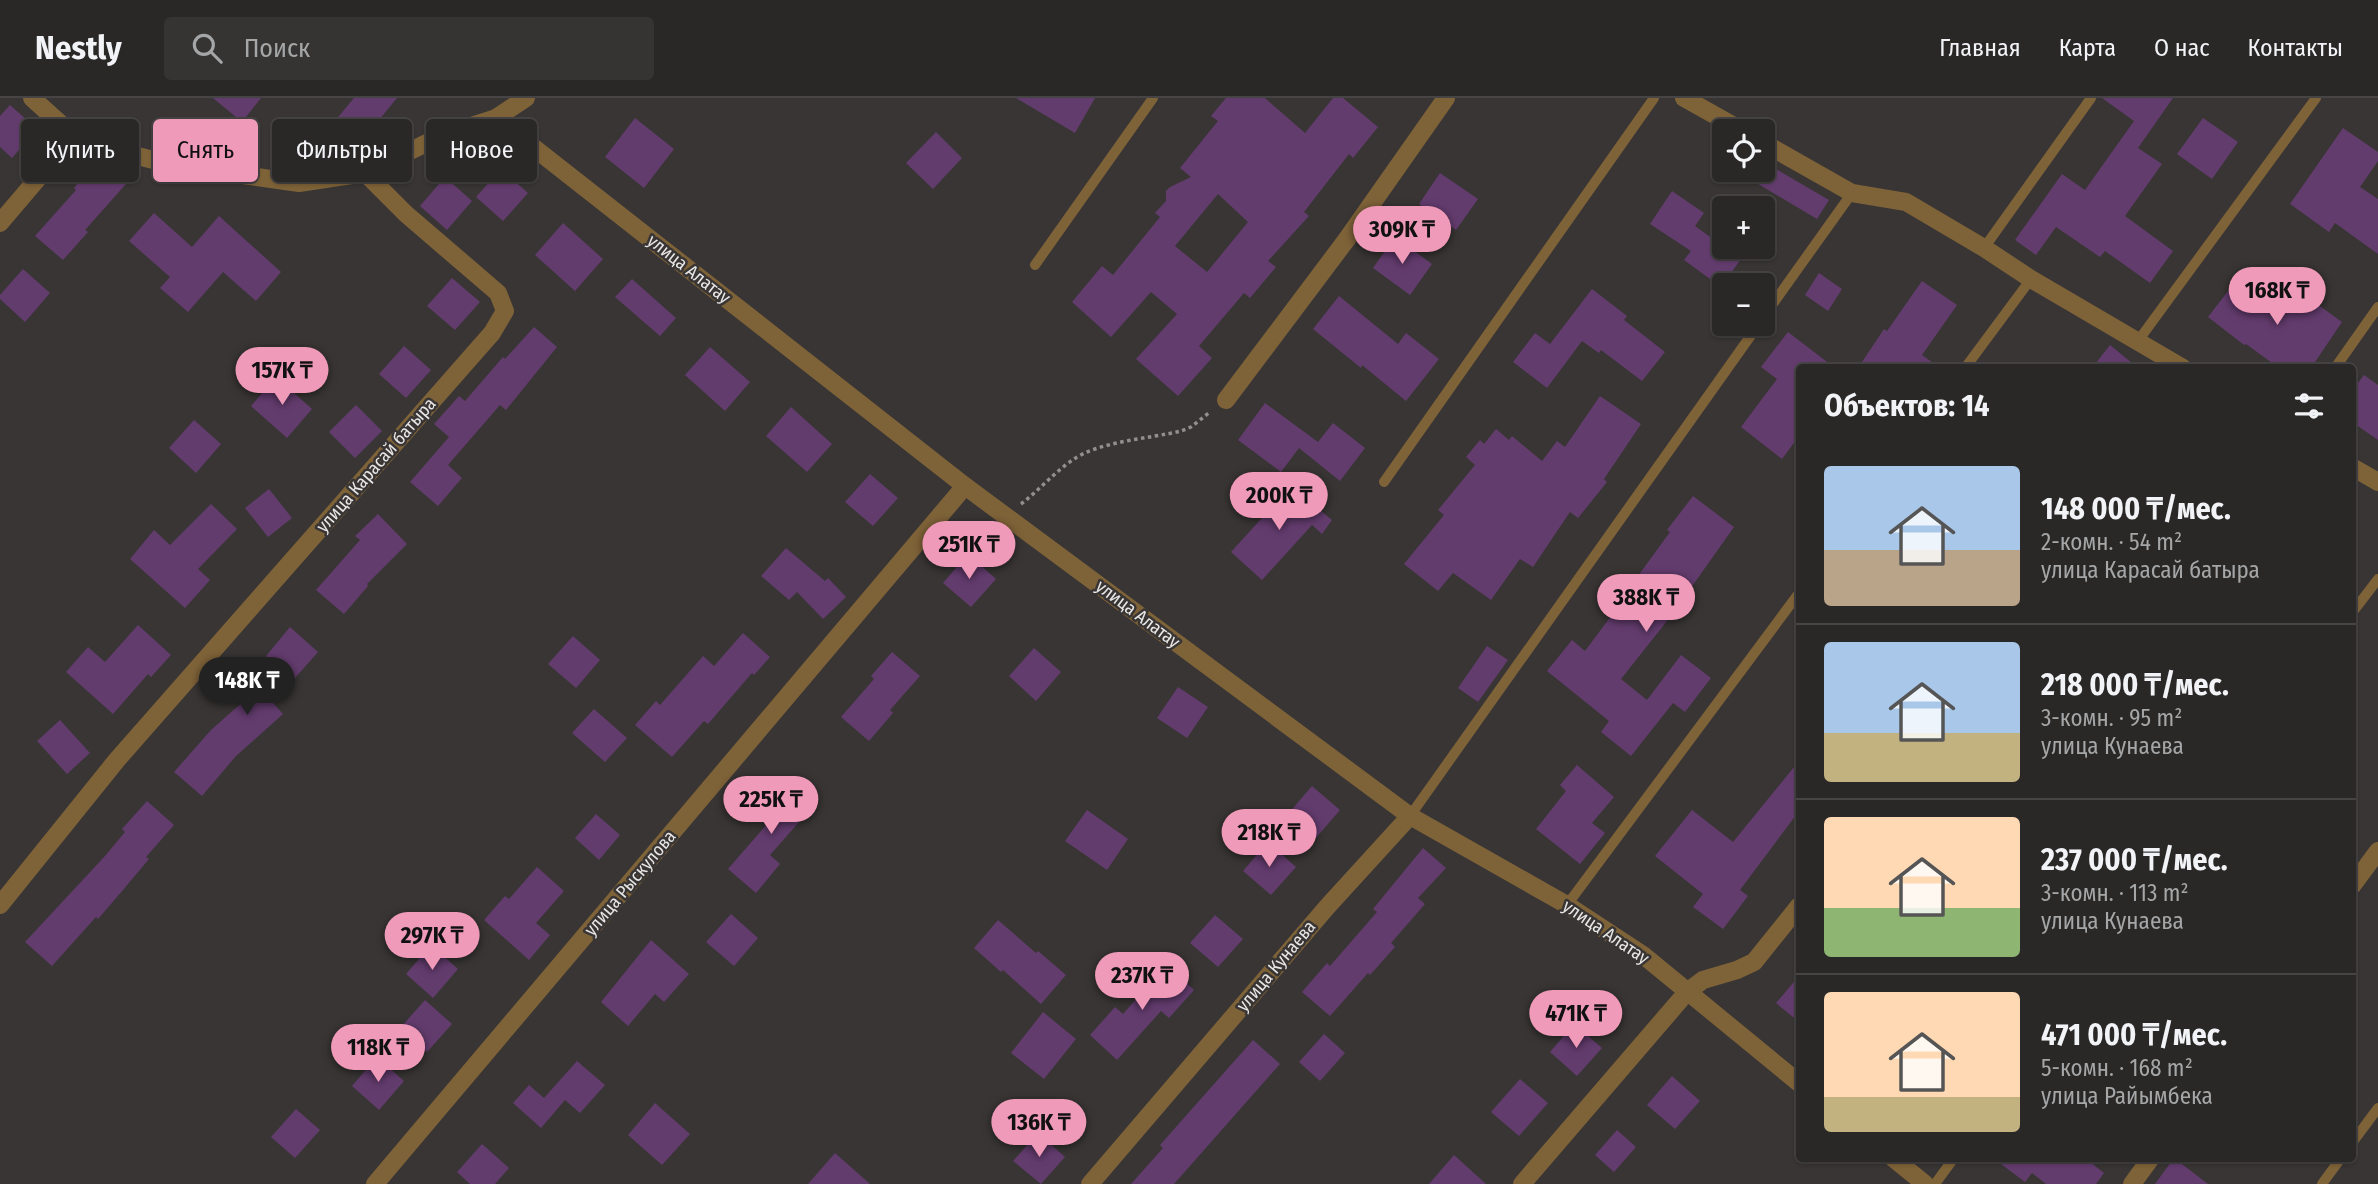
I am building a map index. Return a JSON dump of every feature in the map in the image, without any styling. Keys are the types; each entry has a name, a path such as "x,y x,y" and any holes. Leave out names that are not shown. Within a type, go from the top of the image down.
{"street":[{"path":"32,98 55,119"},
{"path":"412,150 443,135 496,118 526,98"},
{"path":"1226,400 1347,239 1446,98"},
{"path":"1684,98 1722,119"},
{"name":"улица Алатау","path":"496,118 965,486 1410,816 1567,905 1643,955 1796,1081"},
{"path":"1775,149 1852,193 1906,202 2176,364"},
{"path":"139,156 173,165 272,179"},
{"path":"0,223 35,182"},
{"name":"улица Карасай батыра","path":"0,905 116,761 492,333 505,311 498,293 406,214 374,182"},
{"path":"2356,469 2378,482"},
{"name":"улица Рыскулова","path":"375,1184 965,486"},
{"name":"улица Кунаева","path":"1090,1184 1327,907 1410,816"},
{"path":"2356,881 2378,851"},
{"path":"1522,1184 1687,992 1703,980 1754,962 1796,910"},
{"path":"1898,1162 1927,1184"},
{"path":"2132,1184 2148,1162"}],"lane":[{"path":"1035,265 1153,98"},
{"path":"1384,482 1654,98"},
{"path":"1984,248 2091,98"},
{"path":"2138,341 2316,98"},
{"path":"1775,301 1852,193"},
{"path":"1968,364 2031,279"},
{"path":"2337,364 2378,307"},
{"path":"1410,816 1750,336"},
{"path":"2356,608 2378,579"},
{"path":"1567,905 1796,597"},
{"path":"2356,1138 2378,1108"},
{"path":"1927,1184 1950,1162"},
{"path":"2322,1184 2338,1162"}],"path":[{"path":"1006,516 1070,461 1083,454 1116,443 1181,431 1191,427 1226,400"}],"building":[{"path":"213,98 261,98 244,119 238,119"},
{"path":"354,98 397,98 380,119 336,119"},
{"path":"1016,98 1095,98 1075,133"},
{"path":"1226,98 1265,98 1305,133 1333,98 1343,98 1378,127 1353,158 1349,154 1304,212 1309,216 1268,261 1276,267 1250,298 1244,293 1199,346 1212,358 1178,396 1136,359 1177,314 1151,292 1111,337 1072,302 1102,266 1113,275 1160,217 1155,213 1166,201 1166,191 1191,177 1180,168 1218,121 1211,116","holes":["1218,194 1248,222 1207,272 1175,246"]},
{"path":"2102,98 2173,98 2138,148 2162,164 2125,216 2173,251 2150,283 2105,251 2100,257 2056,227 2036,255 2015,240 2062,174 2085,190 2134,121"},
{"path":"10,105 26,119 21,119 21,148 12,158 0,147 0,116"},
{"path":"635,118 674,149 644,188 605,157"},
{"path":"2203,118 2238,142 2212,179 2177,154"},
{"path":"2343,128 2378,152 2378,161 2360,187 2378,199 2378,254 2335,223 2329,232 2290,204"},
{"path":"936,132 962,158 933,189 906,163"},
{"path":"1775,169 1829,200 1817,219 1755,182 1775,182"},
{"path":"1440,173 1478,199 1456,230 1419,204"},
{"path":"79,182 126,184 85,230 88,232 63,260 35,236 76,190 74,188"},
{"path":"441,182 451,182 472,201 447,230 420,206"},
{"path":"489,182 516,182 528,193 503,221 476,197"},
{"path":"1672,191 1704,213 1695,226 1712,238 1712,259 1741,259 1731,273 1712,273 1712,280 1684,260 1691,251 1650,224"},
{"path":"154,213 192,247 219,216 281,272 256,301 223,272 188,312 160,288 170,277 129,241"},
{"path":"563,223 603,259 575,291 535,255"},
{"path":"1395,237 1432,264 1410,295 1373,268"},
{"path":"23,269 50,293 25,322 0,299 0,295"},
{"path":"1819,273 1842,289 1828,311 1805,295"},
{"path":"452,278 480,302 455,330 427,306"},
{"path":"632,279 676,318 660,336 615,297"},
{"path":"1922,281 1957,305 1922,355 1934,364 1861,364 1884,329 1887,331"},
{"path":"2235,282 2277,314 2295,288 2342,322 2314,364 2274,364 2208,317"},
{"path":"1592,289 1627,316 1624,320 1665,352 1642,381 1601,350 1599,353 1582,341 1547,388 1513,362 1535,333 1550,344"},
{"path":"1339,296 1398,344 1406,333 1439,359 1406,401 1313,329"},
{"path":"534,327 557,347 506,410 500,405 448,465 462,478 438,506 410,482 449,437 434,424 459,396 465,401 503,357 505,359"},
{"path":"1788,332 1830,364 1796,364 1796,440 1782,459 1741,427 1777,379 1761,367"},
{"path":"2110,345 2133,364 2095,364"},
{"path":"404,346 431,370 406,398 379,374"},
{"path":"710,347 750,382 725,411 685,375"},
{"path":"2364,375 2378,385 2378,440 2356,425 2356,386"},
{"path":"276,377 312,409 287,438 251,406"},
{"path":"1600,396 1641,424 1604,479 1607,482 1578,518 1570,512 1533,567 1520,559 1491,600 1453,573 1438,591 1404,564 1444,515 1438,510 1475,465 1466,457 1480,440 1484,444 1496,429 1509,440 1512,436 1542,461 1557,441 1565,447"},
{"path":"1265,403 1318,442 1333,423 1365,448 1340,481 1299,448 1281,472 1238,440"},
{"path":"356,405 382,431 355,458 329,432"},
{"path":"791,407 832,444 807,472 766,436"},
{"path":"194,420 221,444 196,473 169,448"},
{"path":"870,474 898,498 873,526 845,502"},
{"path":"1291,486 1332,520 1322,534 1312,525 1262,580 1231,552"},
{"path":"269,489 292,518 268,537 245,508"},
{"path":"1693,496 1734,527 1671,616 1621,679 1647,700 1681,655 1711,678 1685,712 1673,703 1631,756 1601,732 1609,721 1547,671 1572,640 1585,651 1632,588 1630,587 1670,532 1667,530"},
{"path":"211,504 237,529 198,569 210,580 185,608 130,559 154,530 170,545"},
{"path":"378,514 407,544 367,584 344,614 316,590 360,540 355,536"},
{"path":"786,548 825,581 828,578 846,597 823,619 797,592 789,600 761,576"},
{"path":"968,554 996,579 971,607 943,583"},
{"path":"138,625 171,655 151,677 148,674 113,714 66,672 88,647 105,662"},
{"path":"290,627 318,652 273,703 283,714 236,756 202,796 174,772 211,730 280,669 266,656"},
{"path":"743,633 770,657 754,675 752,673 708,724 704,721 672,757 635,725 656,701 660,705 703,656 714,666"},
{"path":"573,636 600,660 576,688 548,664"},
{"path":"1487,646 1508,660 1478,702 1458,688"},
{"path":"1034,648 1061,672 1036,701 1009,676"},
{"path":"892,652 920,676 890,710 893,713 869,741 841,717 874,679 871,676"},
{"path":"1178,687 1208,707 1187,738 1157,718"},
{"path":"594,709 627,738 605,762 572,733"},
{"path":"60,720 90,753 67,774 37,741"},
{"path":"1577,765 1614,797 1592,823 1605,833 1580,864 1536,829 1566,791 1560,785"},
{"path":"1796,765 1796,815 1740,890 1748,896 1723,929 1693,907 1703,894 1655,856 1692,810 1733,842"},
{"path":"788,780 815,804 770,855 780,864 756,893 728,869 773,817 762,808"},
{"path":"1312,786 1340,810 1315,839 1288,814"},
{"path":"147,801 174,825 98,919 96,917 52,966 25,942 105,856 125,832 122,829"},
{"path":"1087,810 1128,839 1107,870 1065,841"},
{"path":"596,814 620,835 599,860 575,838"},
{"path":"1268,842 1296,867 1271,895 1243,871"},
{"path":"1423,848 1446,868 1418,898 1425,904 1391,943 1395,947 1330,1016 1302,992 1327,963 1330,966 1377,912 1373,909"},
{"path":"537,867 564,891 536,923 550,935 529,960 484,920 505,896 509,899"},
{"path":"731,914 758,938 734,966 706,942"},
{"path":"1215,915 1243,939 1218,967 1190,943"},
{"path":"998,920 1066,975 1041,1004 974,948"},
{"path":"651,940 689,974 664,1002 655,994 628,1026 601,1002"},
{"path":"431,945 458,969 433,998 406,974"},
{"path":"1166,965 1194,990 1169,1018 1161,1011 1117,1060 1090,1035 1115,1007 1123,1014"},
{"path":"1796,980 1796,1020 1776,1003"},
{"path":"425,1000 452,1024 427,1052 400,1028"},
{"path":"1043,1012 1076,1039 1044,1079 1011,1053"},
{"path":"1574,1024 1602,1048 1577,1076 1550,1052"},
{"path":"1324,1034 1345,1053 1320,1081 1299,1062"},
{"path":"1253,1040 1280,1064 1174,1184 1131,1184 1163,1148 1160,1145"},
{"path":"377,1057 404,1081 379,1110 352,1086"},
{"path":"577,1061 605,1085 580,1113 565,1100 541,1128 513,1103 529,1085 544,1098"},
{"path":"1672,1076 1700,1101 1675,1129 1647,1105"},
{"path":"1520,1079 1548,1103 1519,1136 1491,1112"},
{"path":"655,1103 690,1134 662,1165 628,1135"},
{"path":"296,1109 320,1130 295,1158 271,1137"},
{"path":"1617,1130 1636,1147 1614,1172 1595,1155"},
{"path":"1038,1133 1065,1157 1041,1184 1013,1161"},
{"path":"482,1144 509,1168 495,1184 470,1184 457,1172"},
{"path":"835,1153 870,1184 808,1184"},
{"path":"1454,1155 1486,1184 1429,1184"},
{"path":"1998,1162 2090,1162 2104,1173 2096,1184 2046,1184 2032,1173 2025,1182"},
{"path":"2171,1162 2179,1162 2208,1184 2155,1184"}]}
